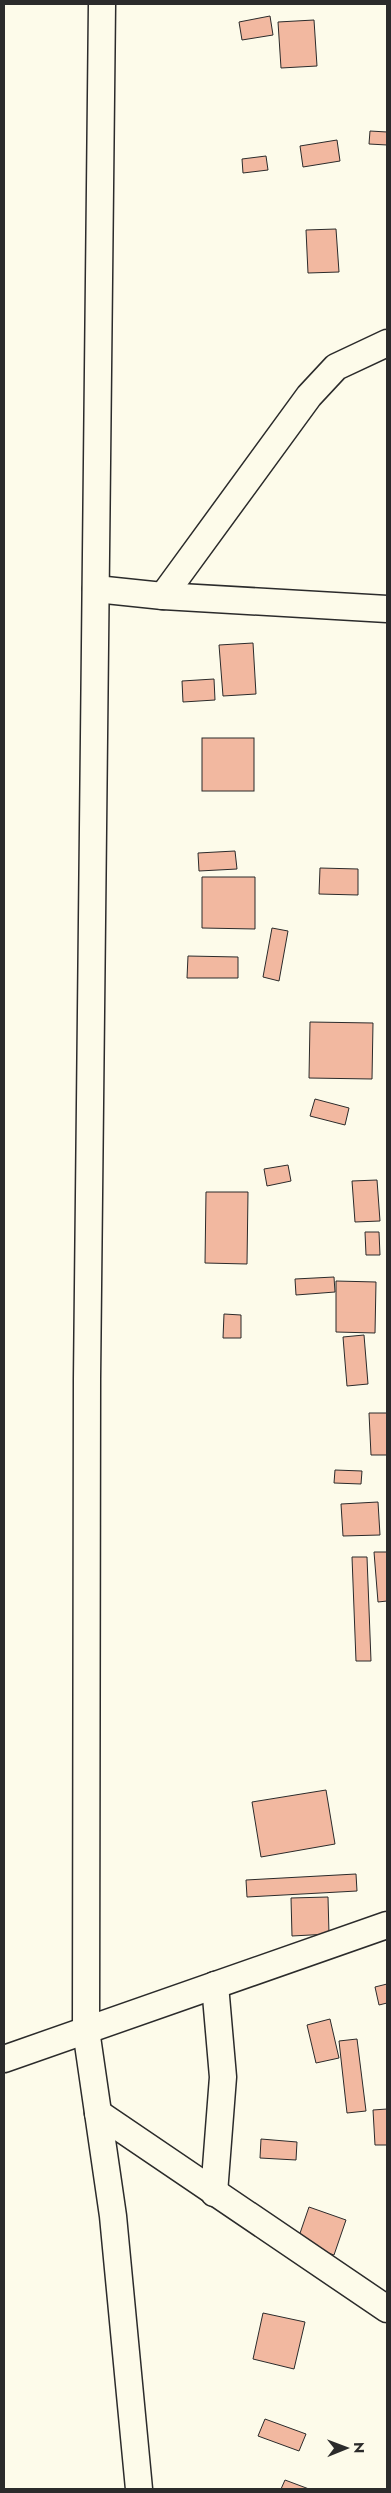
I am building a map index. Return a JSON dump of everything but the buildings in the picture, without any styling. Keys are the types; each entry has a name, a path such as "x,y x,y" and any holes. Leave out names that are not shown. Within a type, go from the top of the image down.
{"street":[{"path":"102,4 87,1379 86,2030 113,2216 139,2489"},
{"path":"163,596 309,396 336,367 387,343"},
{"path":"96,589 163,596 387,609"},
{"path":"4,2059 387,1925"},
{"path":"214,2192 223,2077 215,1984"},
{"path":"98,2113 387,2309"}]}
